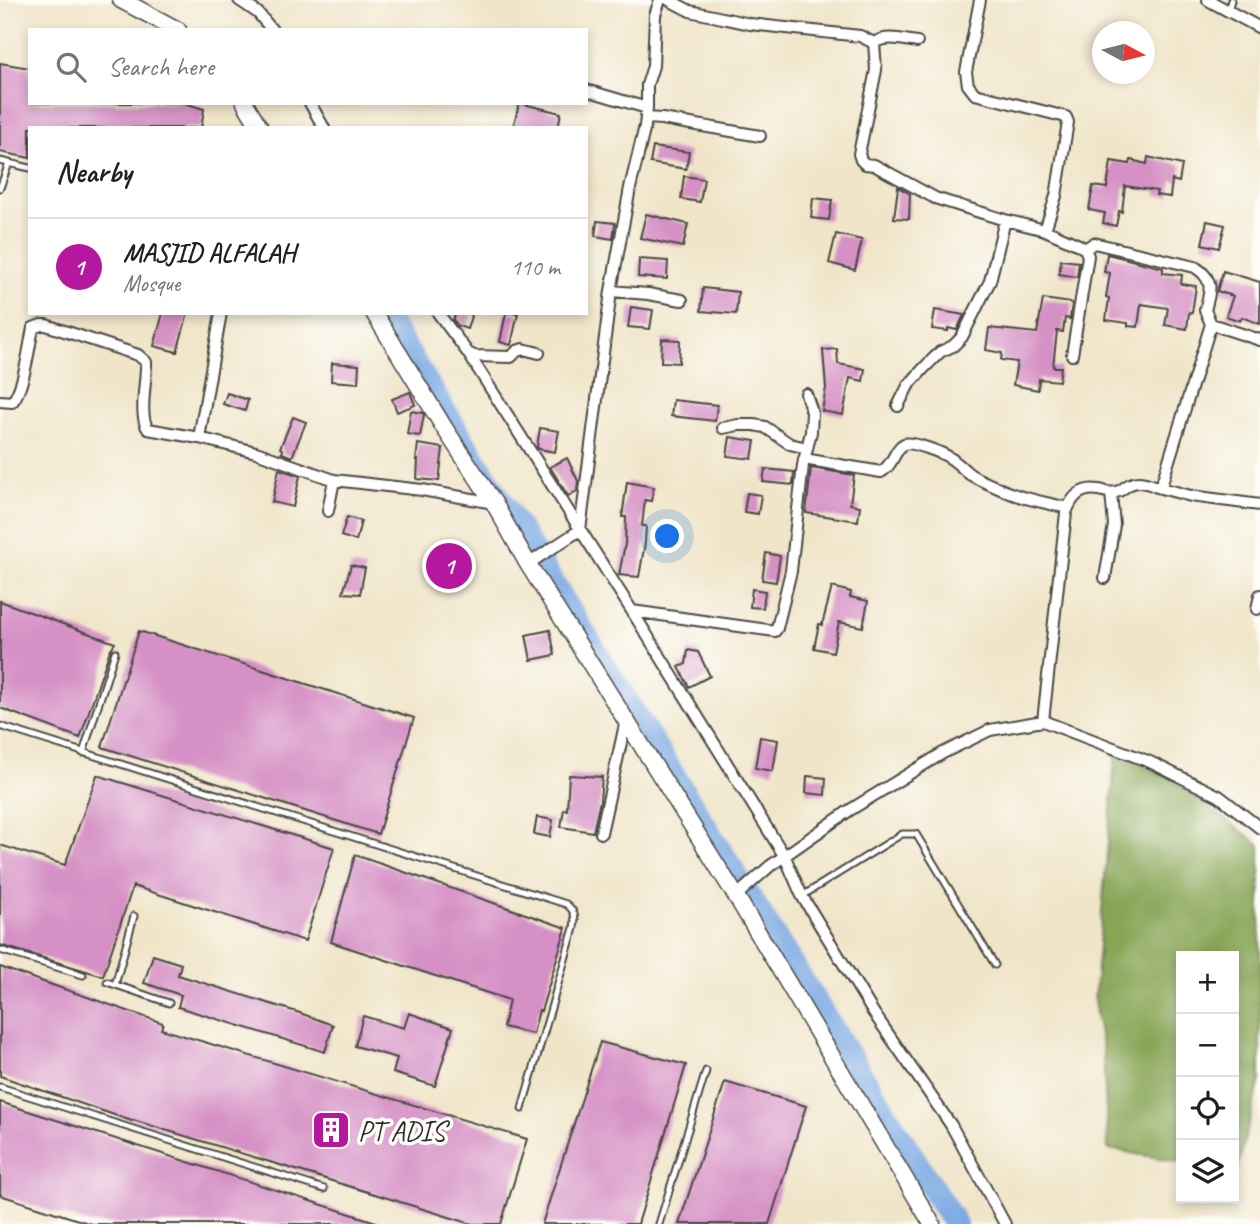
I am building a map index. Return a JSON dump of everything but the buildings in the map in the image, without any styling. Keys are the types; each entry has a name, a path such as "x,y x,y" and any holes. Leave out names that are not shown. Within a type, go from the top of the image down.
{"street":[{"path":"121,0 174,28"},
{"path":"239,0 258,13 270,28"},
{"path":"580,530 611,291 646,113 647,85 653,66 655,15 660,0"},
{"path":"670,0 690,11 750,24 860,36 874,43"},
{"path":"980,0 966,72 968,85 975,94 1066,117 1068,122 1056,195 1045,230"},
{"path":"1208,0 1229,6 1260,28"},
{"path":"874,43 890,38 917,43"},
{"path":"874,43 876,70 859,154 861,160 864,164 874,165 935,198 1045,230 1084,249 1088,256 1072,355"},
{"path":"588,91 662,119 760,136"},
{"path":"246,105 259,126"},
{"path":"311,105 323,126"},
{"path":"898,406 908,386 924,368 940,352 953,346 962,337 990,281 1005,220"},
{"path":"1084,249 1094,243 1195,267 1205,273 1210,285 1210,296 1205,310 1211,324 1162,483 1157,486"},
{"path":"611,291 682,300"},
{"path":"200,438 221,315"},
{"path":"375,315 444,429 532,562 626,720 738,895 932,1224"},
{"path":"439,315 468,354 632,611 785,857 802,896 873,1012 951,1125 1005,1224"},
{"path":"1211,324 1260,340"},
{"path":"0,401 12,402 15,399 21,388 33,328 46,326 138,355 146,362 144,421 148,429 200,438 266,455 334,480 422,490 494,503"},
{"path":"468,354 510,357 523,349 539,353"},
{"path":"632,611 775,631 791,571 811,432 812,412 806,394"},
{"path":"723,428 738,425 765,428 806,454 881,472 885,471 899,449 909,443 951,458 972,475 1013,494 1068,508"},
{"path":"328,511 334,480"},
{"path":"1044,713 1068,508 1078,492 1087,489 1119,492 1137,481 1192,496 1260,505"},
{"path":"1105,578 1114,525 1111,493"},
{"path":"532,562 580,530"},
{"path":"1257,609 1260,595"},
{"path":"738,895 770,866 850,810 943,753 990,730 1044,713 1219,796 1260,828"},
{"path":"601,833 626,720"}],"lane":[{"path":"0,162 28,167"},
{"path":"0,188 9,163"},
{"path":"83,753 115,652"},
{"path":"0,726 566,904 576,918 574,928 522,1109"},
{"path":"802,896 902,834 916,834 995,965"},
{"path":"115,985 134,916"},
{"path":"0,950 83,975"},
{"path":"107,982 169,1003"},
{"path":"659,1224 706,1071"},
{"path":"0,1087 324,1189"}],"green space":[{"path":"1116,750 1175,782 1260,845 1260,1080 1239,1161 1239,951 1176,951 1176,1161 1108,1149 1103,1051 1094,1002"}],"waterway":[{"path":"384,315 955,1224"}],"place":[{"name":"MASJID ALFALAH","path":"449,566"},
{"name":"PT ADIS","path":"331,1130"}]}
